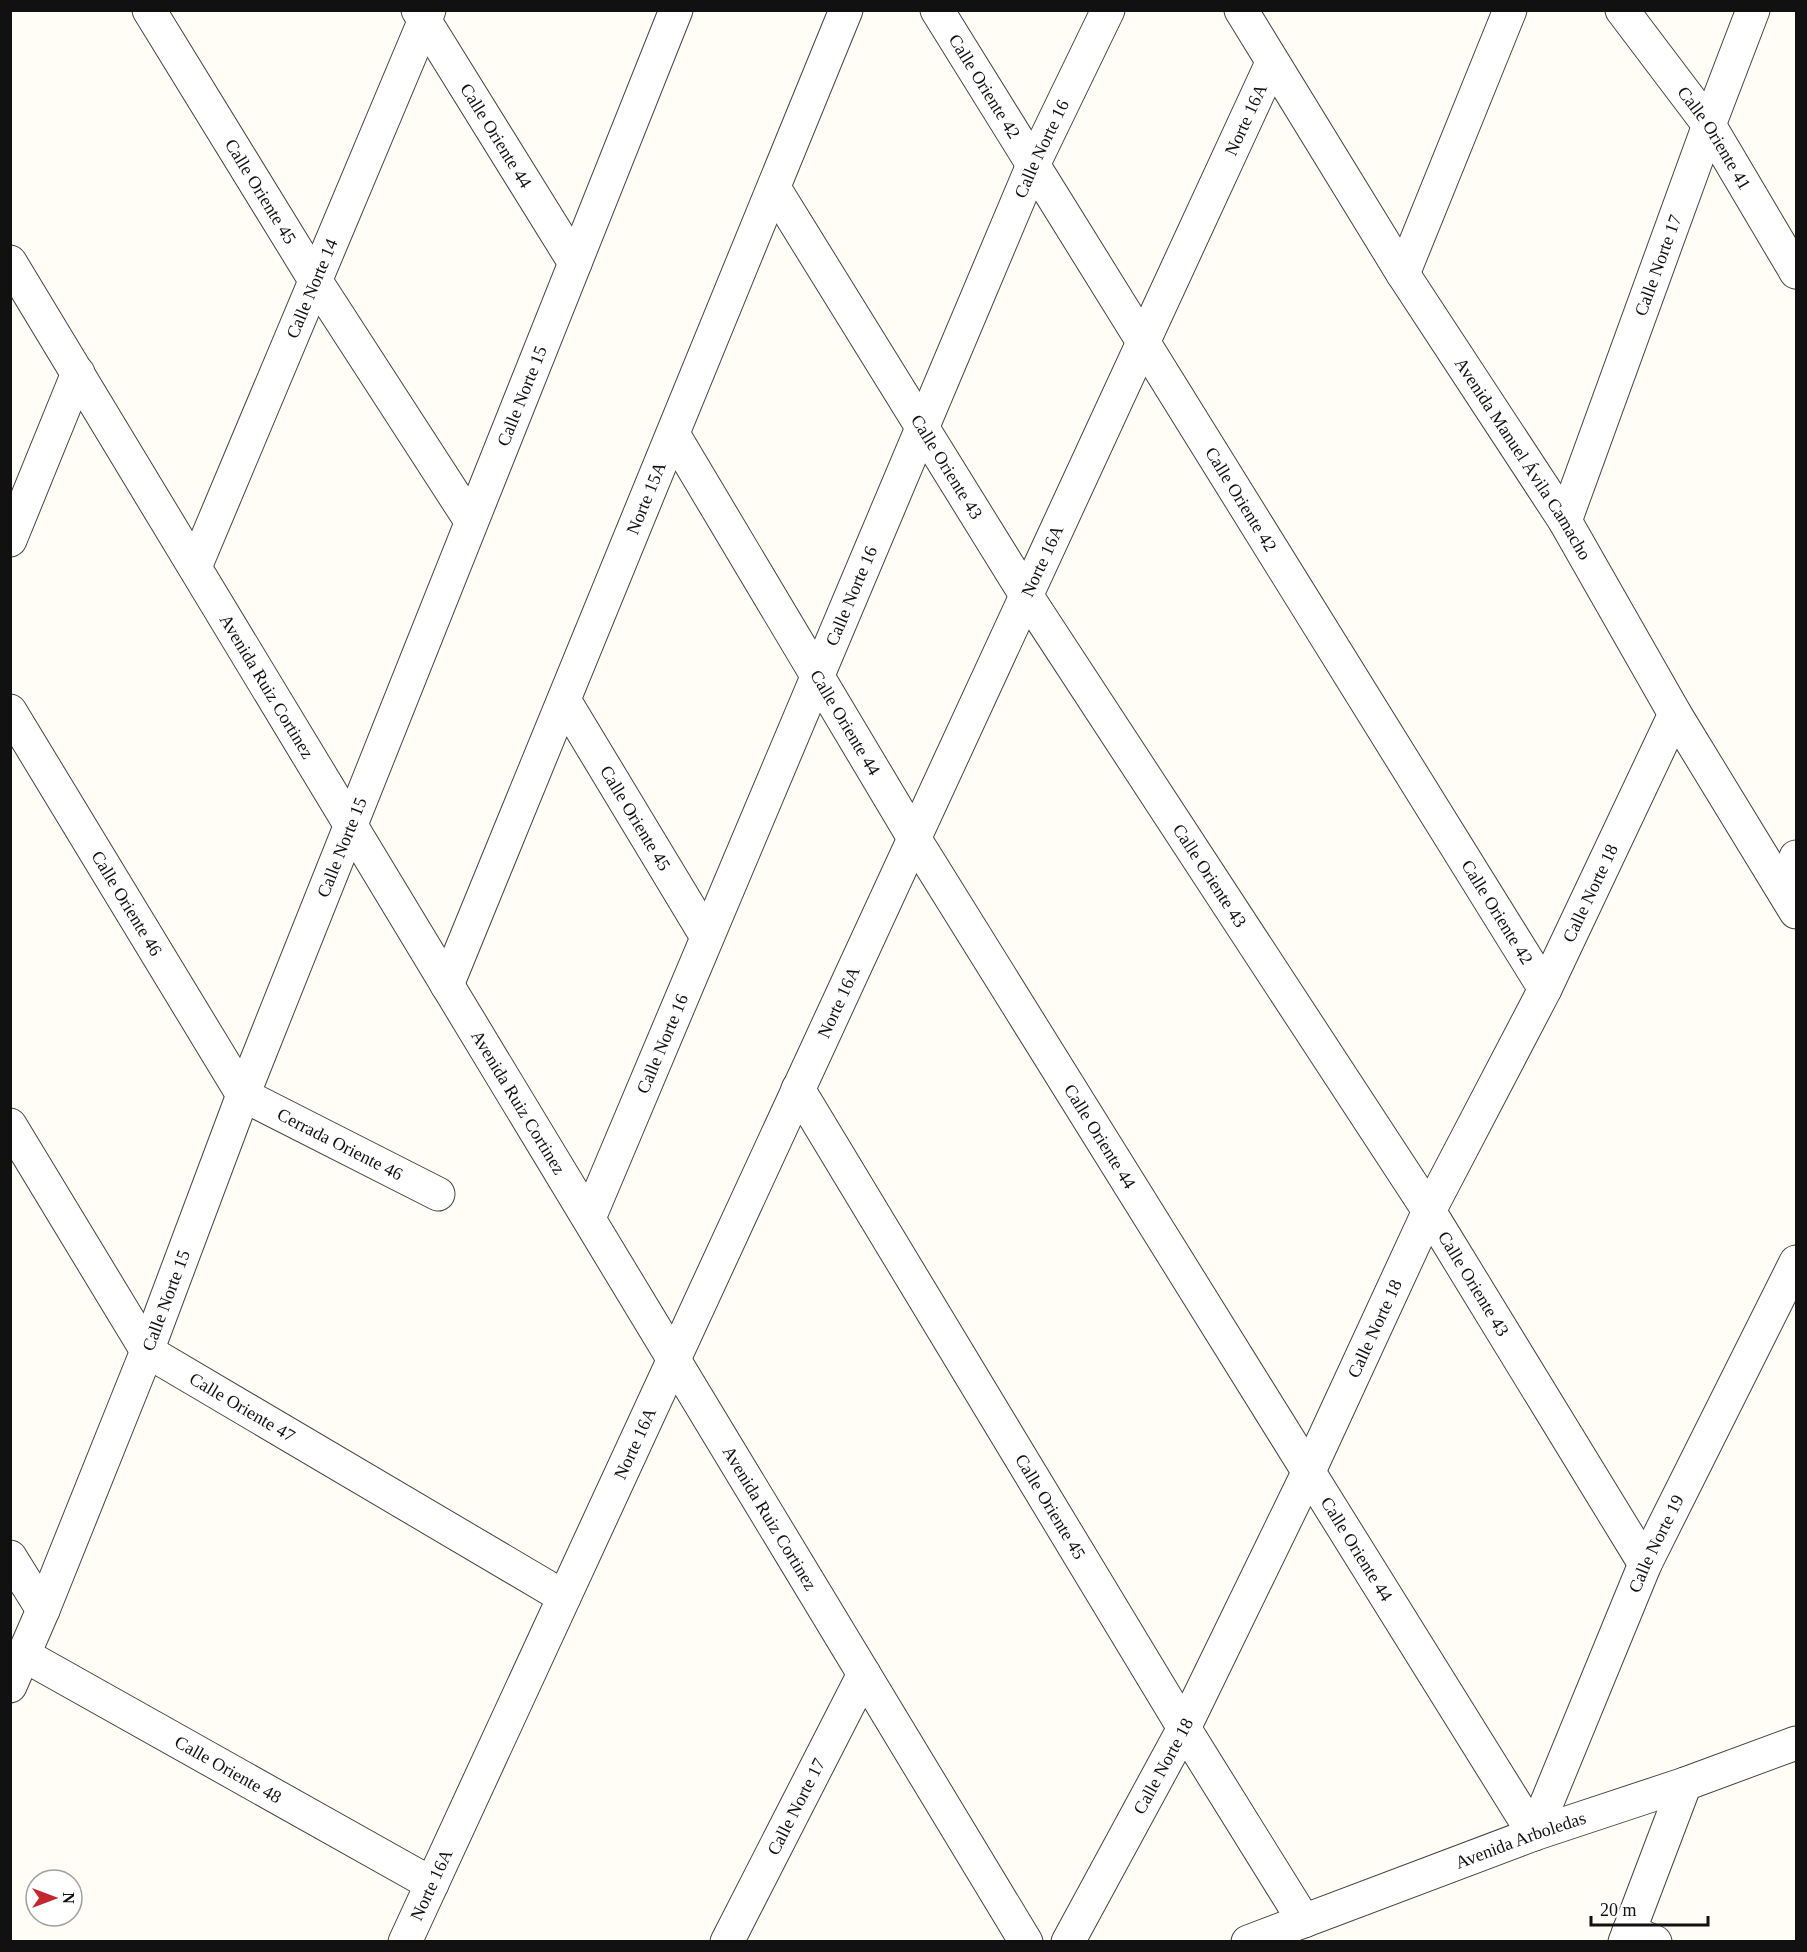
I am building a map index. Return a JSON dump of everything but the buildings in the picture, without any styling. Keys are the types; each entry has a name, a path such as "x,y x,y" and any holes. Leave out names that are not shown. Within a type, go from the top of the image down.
{"street":[{"name":"Calle Oriente 45","path":"149,10 315,280 471,521"},
{"name":"Norte 15A","path":"447,985 846,10"},
{"name":"Calle Oriente 42","path":"937,10 1545,989"},
{"name":"Calle Norte 16","path":"589,1218 1033,165 1108,10"},
{"name":"Avenida Manuel Ávila Camacho","path":"1241,10 1403,274 1565,521 1675,714 1790,901"},
{"path":"1403,274 1510,10"},
{"name":"Calle Oriente 41","path":"1622,10 1709,126 1797,272"},
{"name":"Calle Norte 17","path":"1565,521 1753,10"},
{"name":"Calle Norte 14","path":"195,567 424,14"},
{"name":"Calle Oriente 44","path":"424,14 575,263"},
{"name":"Calle Norte 15","path":"10,1686 147,1351 243,1095 575,263 671,14"},
{"name":"Norte 16A","path":"405,1941 1272,63"},
{"name":"Calle Oriente 43","path":"774,188 1026,595 1429,1211 1645,1564"},
{"name":"Avenida Ruiz Cortinez","path":"10,262 1026,1941"},
{"path":"10,540 78,373"},
{"name":"Calle Oriente 44","path":"673,434 914,838 1534,1834"},
{"name":"Calle Oriente 45","path":"564,700 707,937"},
{"name":"Calle Oriente 46","path":"10,711 243,1095"},
{"name":"Calle Norte 18","path":"1068,1941 1184,1728 1309,1471 1429,1211 1545,989 1675,714"},
{"path":"1790,901 1797,857"},
{"name":"Calle Oriente 45","path":"798,1089 1184,1728 1304,1922"},
{"name":"Cerrada Oriente 46","path":"243,1095 438,1194"},
{"name":"Calle Oriente 47","path":"10,1125 147,1351 564,1597"},
{"name":"Calle Norte 19","path":"1534,1834 1645,1564 1797,1262"},
{"path":"10,1557 43,1610"},
{"name":"Calle Oriente 48","path":"24,1654 432,1884"},
{"name":"Calle Norte 17","path":"727,1941 864,1674"},
{"name":"Avenida Arboledas","path":"1248,1941 1304,1922 1534,1834 1797,1743"},
{"path":"1636,1938 1684,1784"}]}
